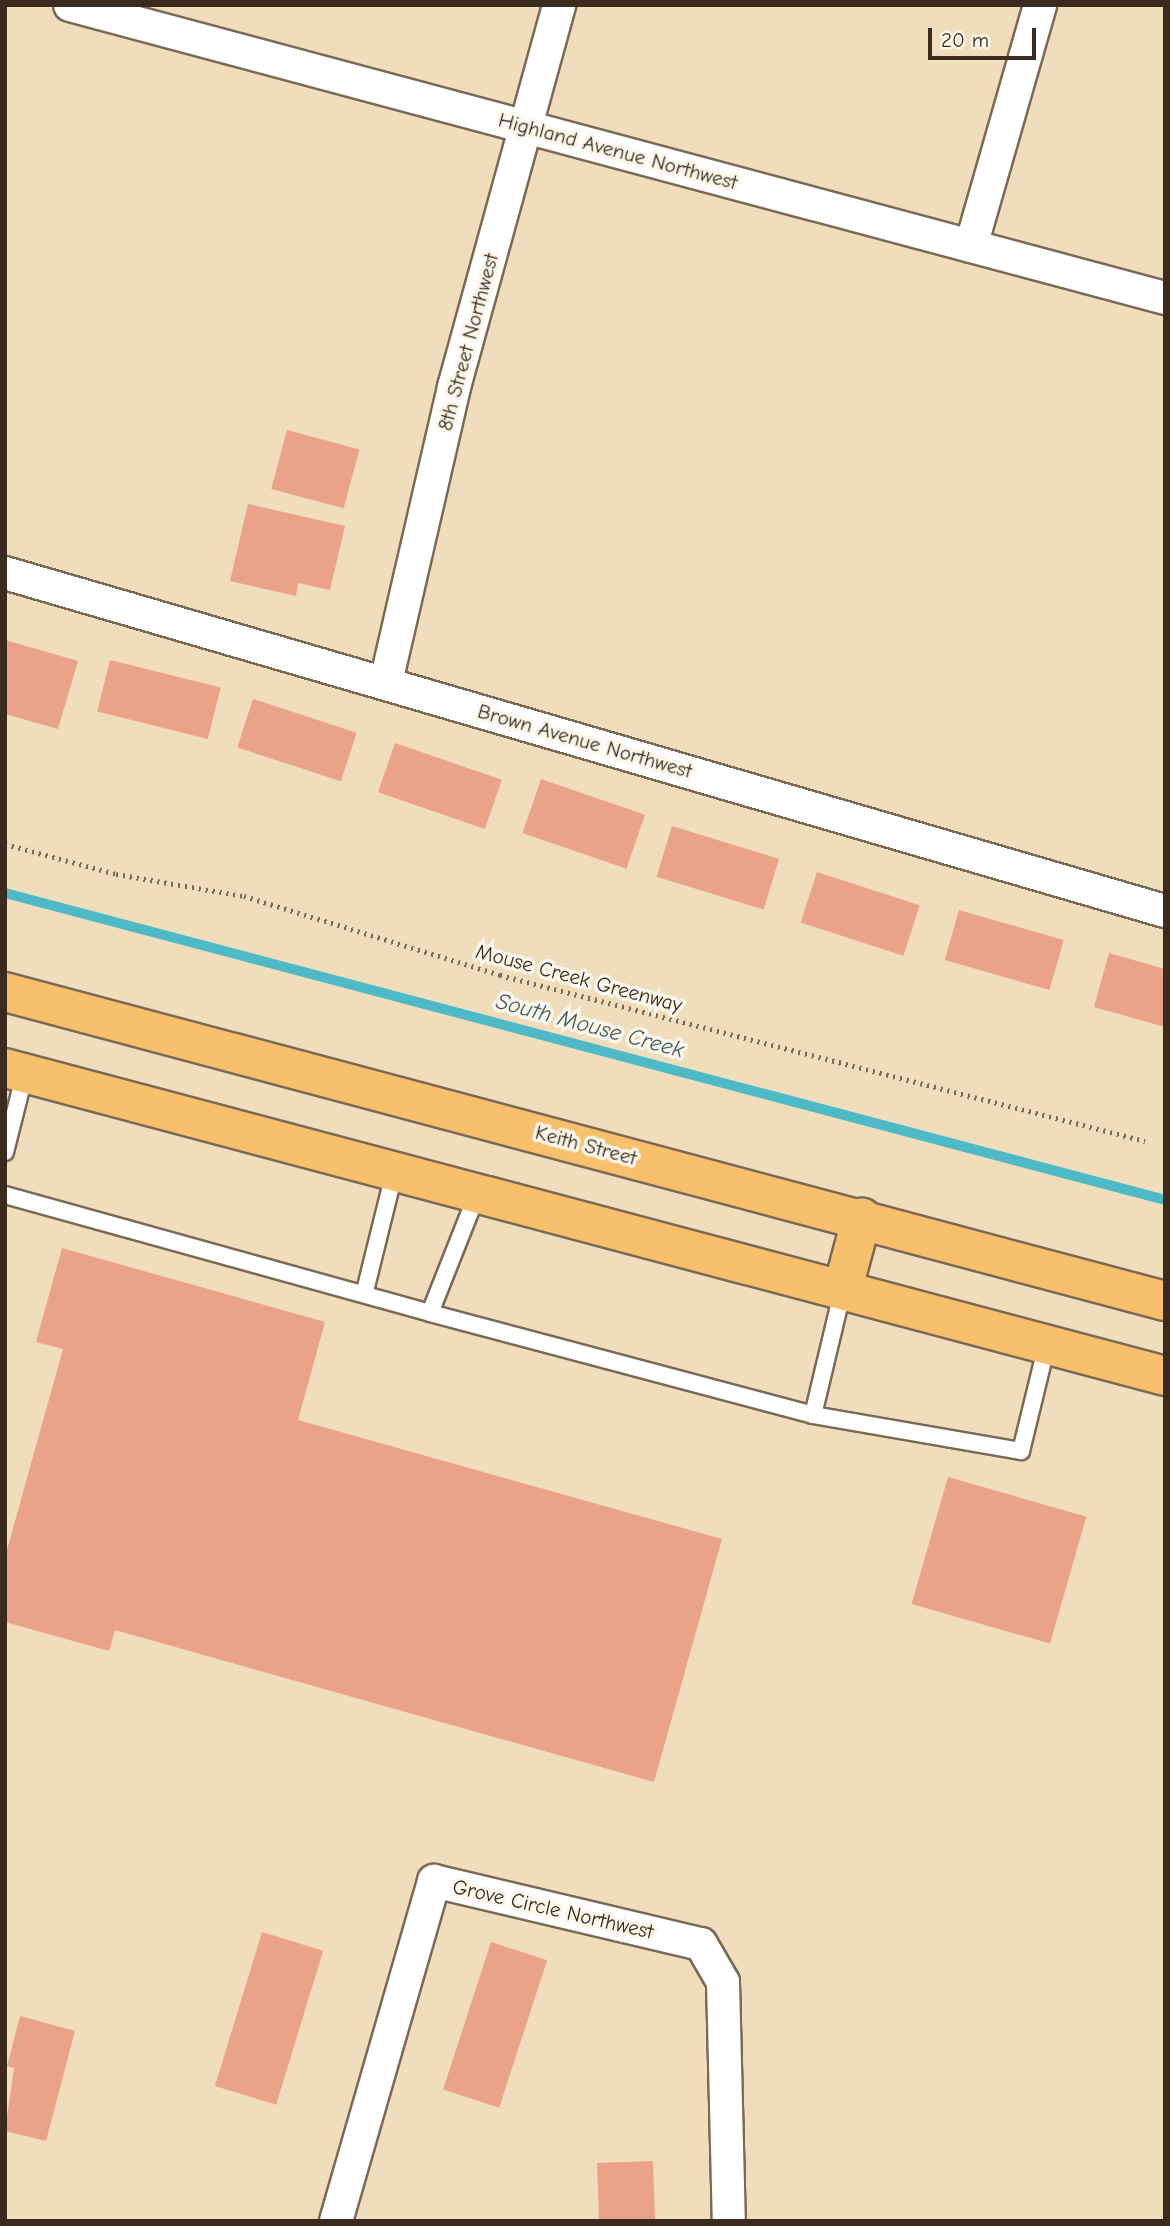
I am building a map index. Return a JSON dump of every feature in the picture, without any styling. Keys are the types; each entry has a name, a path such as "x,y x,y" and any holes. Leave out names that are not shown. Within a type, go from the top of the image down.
{"main road":[{"name":"Keith Street","path":"5,992 862,1217 1165,1301"},
{"path":"15,1070 843,1288 1165,1376"},
{"path":"843,1288 862,1217"}],"street":[{"name":"Highland Avenue Northwest","path":"70,5 1165,298"},
{"name":"8th Street Northwest","path":"386,682 454,387 528,127 559,5"},
{"path":"971,246 1040,5"},
{"name":"Brown Avenue Northwest","path":"5,573 1165,911"},
{"name":"Grove Circle Northwest","path":"336,2221 434,1881 701,1944 723,1982 729,2221"}],"lane":[{"path":"5,1152 15,1070"},
{"path":"365,1291 395,1170"},
{"path":"430,1313 478,1192"},
{"path":"5,1195 365,1291 430,1313 813,1415 1021,1451 1047,1344"},
{"path":"813,1415 843,1288"}],"path":[{"name":"Mouse Creek Greenway","path":"5,844 117,874 222,890 500,975 1145,1142"}],"building":[{"path":"287,430 359,449 344,508 271,489"},
{"path":"248,504 345,526 330,590 298,583 296,596 230,581"},
{"path":"5,640 78,661 58,729 5,714"},
{"path":"110,660 221,688 208,739 97,711"},
{"path":"253,699 357,733 341,781 237,748"},
{"path":"395,743 502,780 485,829 378,792"},
{"path":"541,779 645,815 626,869 522,833"},
{"path":"672,826 779,859 764,909 657,877"},
{"path":"817,872 920,905 903,956 801,922"},
{"path":"959,910 1064,940 1049,990 945,960"},
{"path":"1109,953 1165,969 1165,1027 1094,1007"},
{"path":"62,1248 325,1322 298,1420 722,1539 654,1782 115,1630 109,1651 5,1622 5,1557 63,1349 36,1342"},
{"path":"948,1477 1086,1517 1050,1644 912,1604"},
{"path":"262,1932 323,1951 276,2105 215,2086"},
{"path":"491,1942 547,1960 499,2108 443,2089"},
{"path":"20,2016 75,2031 46,2141 5,2131 14,2068 7,2066"},
{"path":"653,2161 655,2221 599,2221 597,2163"}],"waterway":[{"name":"South Mouse Creek","path":"5,893 1165,1200"}]}
